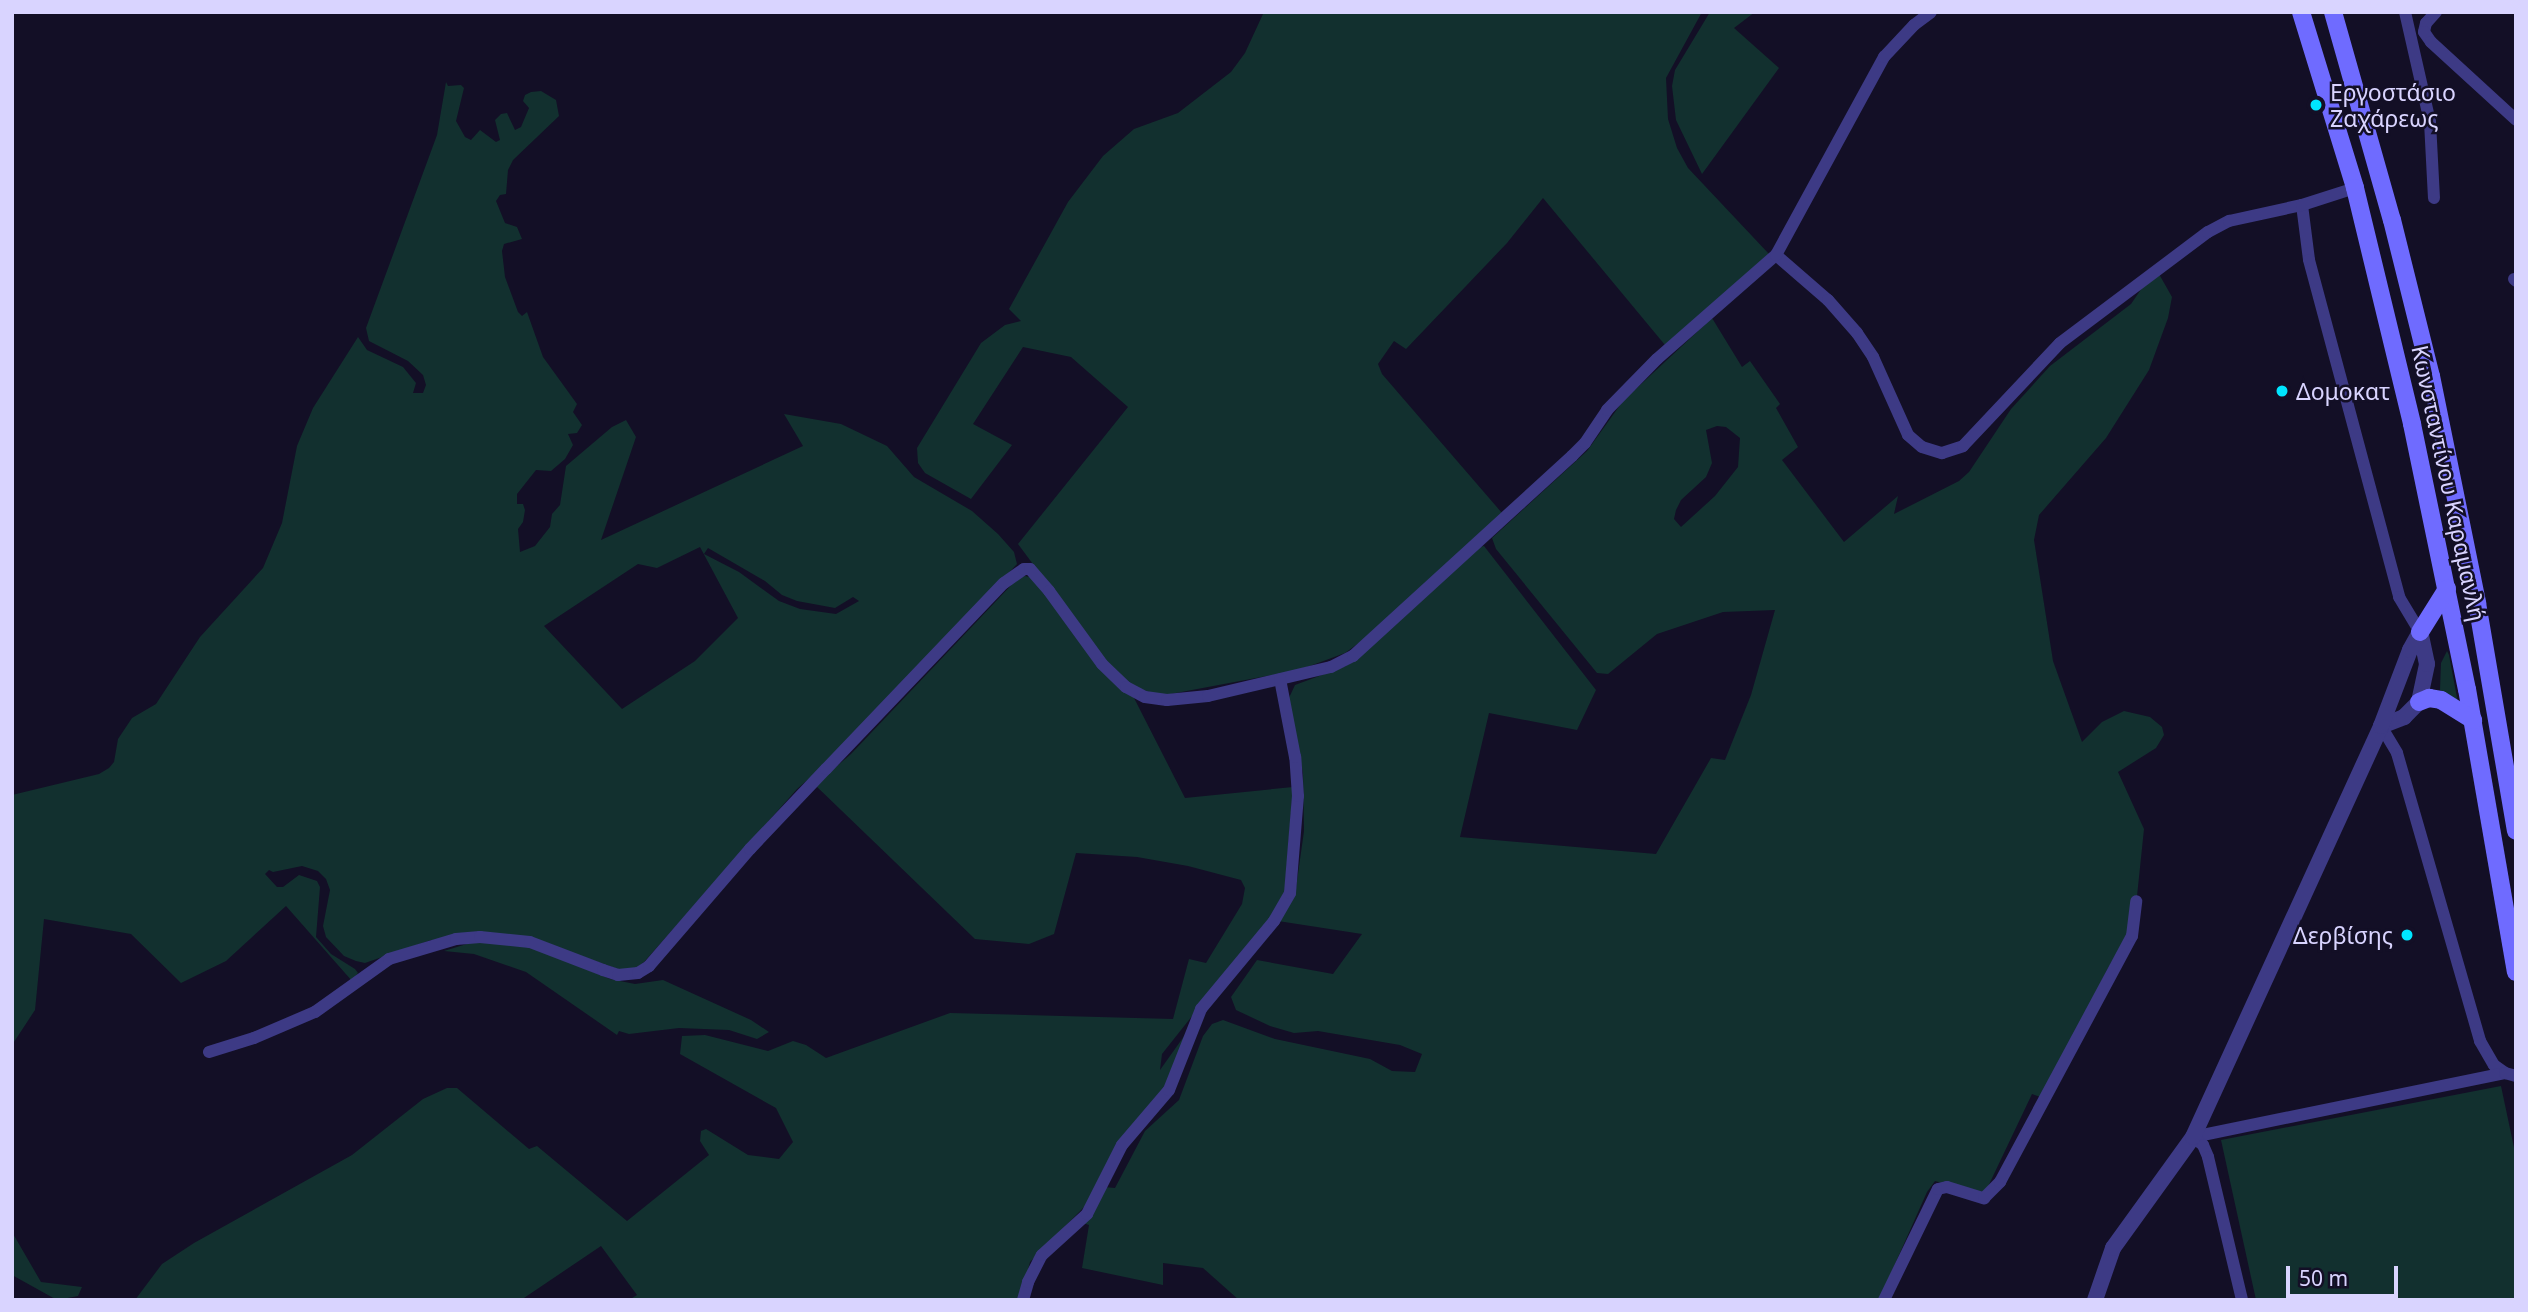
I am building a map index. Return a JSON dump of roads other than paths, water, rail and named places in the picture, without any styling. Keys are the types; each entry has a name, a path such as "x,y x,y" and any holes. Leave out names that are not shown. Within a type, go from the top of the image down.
{"main road":[{"name":"Κωνσταντίνου Καραμανλή","path":"2301,12 2355,188 2387,314 2473,720 2516,972"},
{"name":"Κωνσταντίνου Καραμανλή","path":"2333,12 2339,21 2431,376 2477,603 2516,831"},
{"path":"2420,632 2447,589"},
{"path":"2419,702 2429,698 2441,700 2473,720"}],"street":[{"path":"209,1052 254,1038 314,1012 388,959 456,939 480,937 530,942 618,975 638,973 649,966 759,839 1004,583 1024,569 1030,569 1049,591 1102,664 1135,693 1167,700 1208,696 1331,667 1353,656 1585,443 1607,410 1657,359 1776,255 1885,57 1914,25 1931,12"},
{"path":"2405,12 2430,122 2434,198"},
{"path":"2435,12 2426,23 2424,32 2516,120"},
{"path":"1776,255 1828,300 1857,332 1873,357 1908,435 1922,447 1942,453 1962,446 2060,344 2208,232 2229,221 2302,205 2355,188"},
{"path":"2302,205 2309,260 2399,597 2420,632 2427,664 2419,702 2404,717 2381,726"},
{"path":"2095,1300 2106,1259 2193,1137 2381,726 2410,650 2420,632"},
{"path":"1023,1300 1027,1282 1042,1255 1087,1213 1122,1145 1169,1090 1201,1009 1274,921 1290,893 1298,796 1295,757 1280,679"},
{"path":"2381,726 2397,753 2480,1041 2494,1065 2510,1075"},
{"path":"1884,1300 1938,1189 1947,1187 1984,1198 2000,1182 2132,936 2136,901"},
{"path":"2193,1137 2510,1075"},
{"path":"2193,1137 2203,1145 2208,1157 2242,1300"}],"place":[{"name":"Εργοστάσιο Ζαχάρεως","path":"2316,105"},
{"name":"Δομοκατ","path":"2282,391"},
{"name":"Δερβίσης","path":"2407,935"}]}
